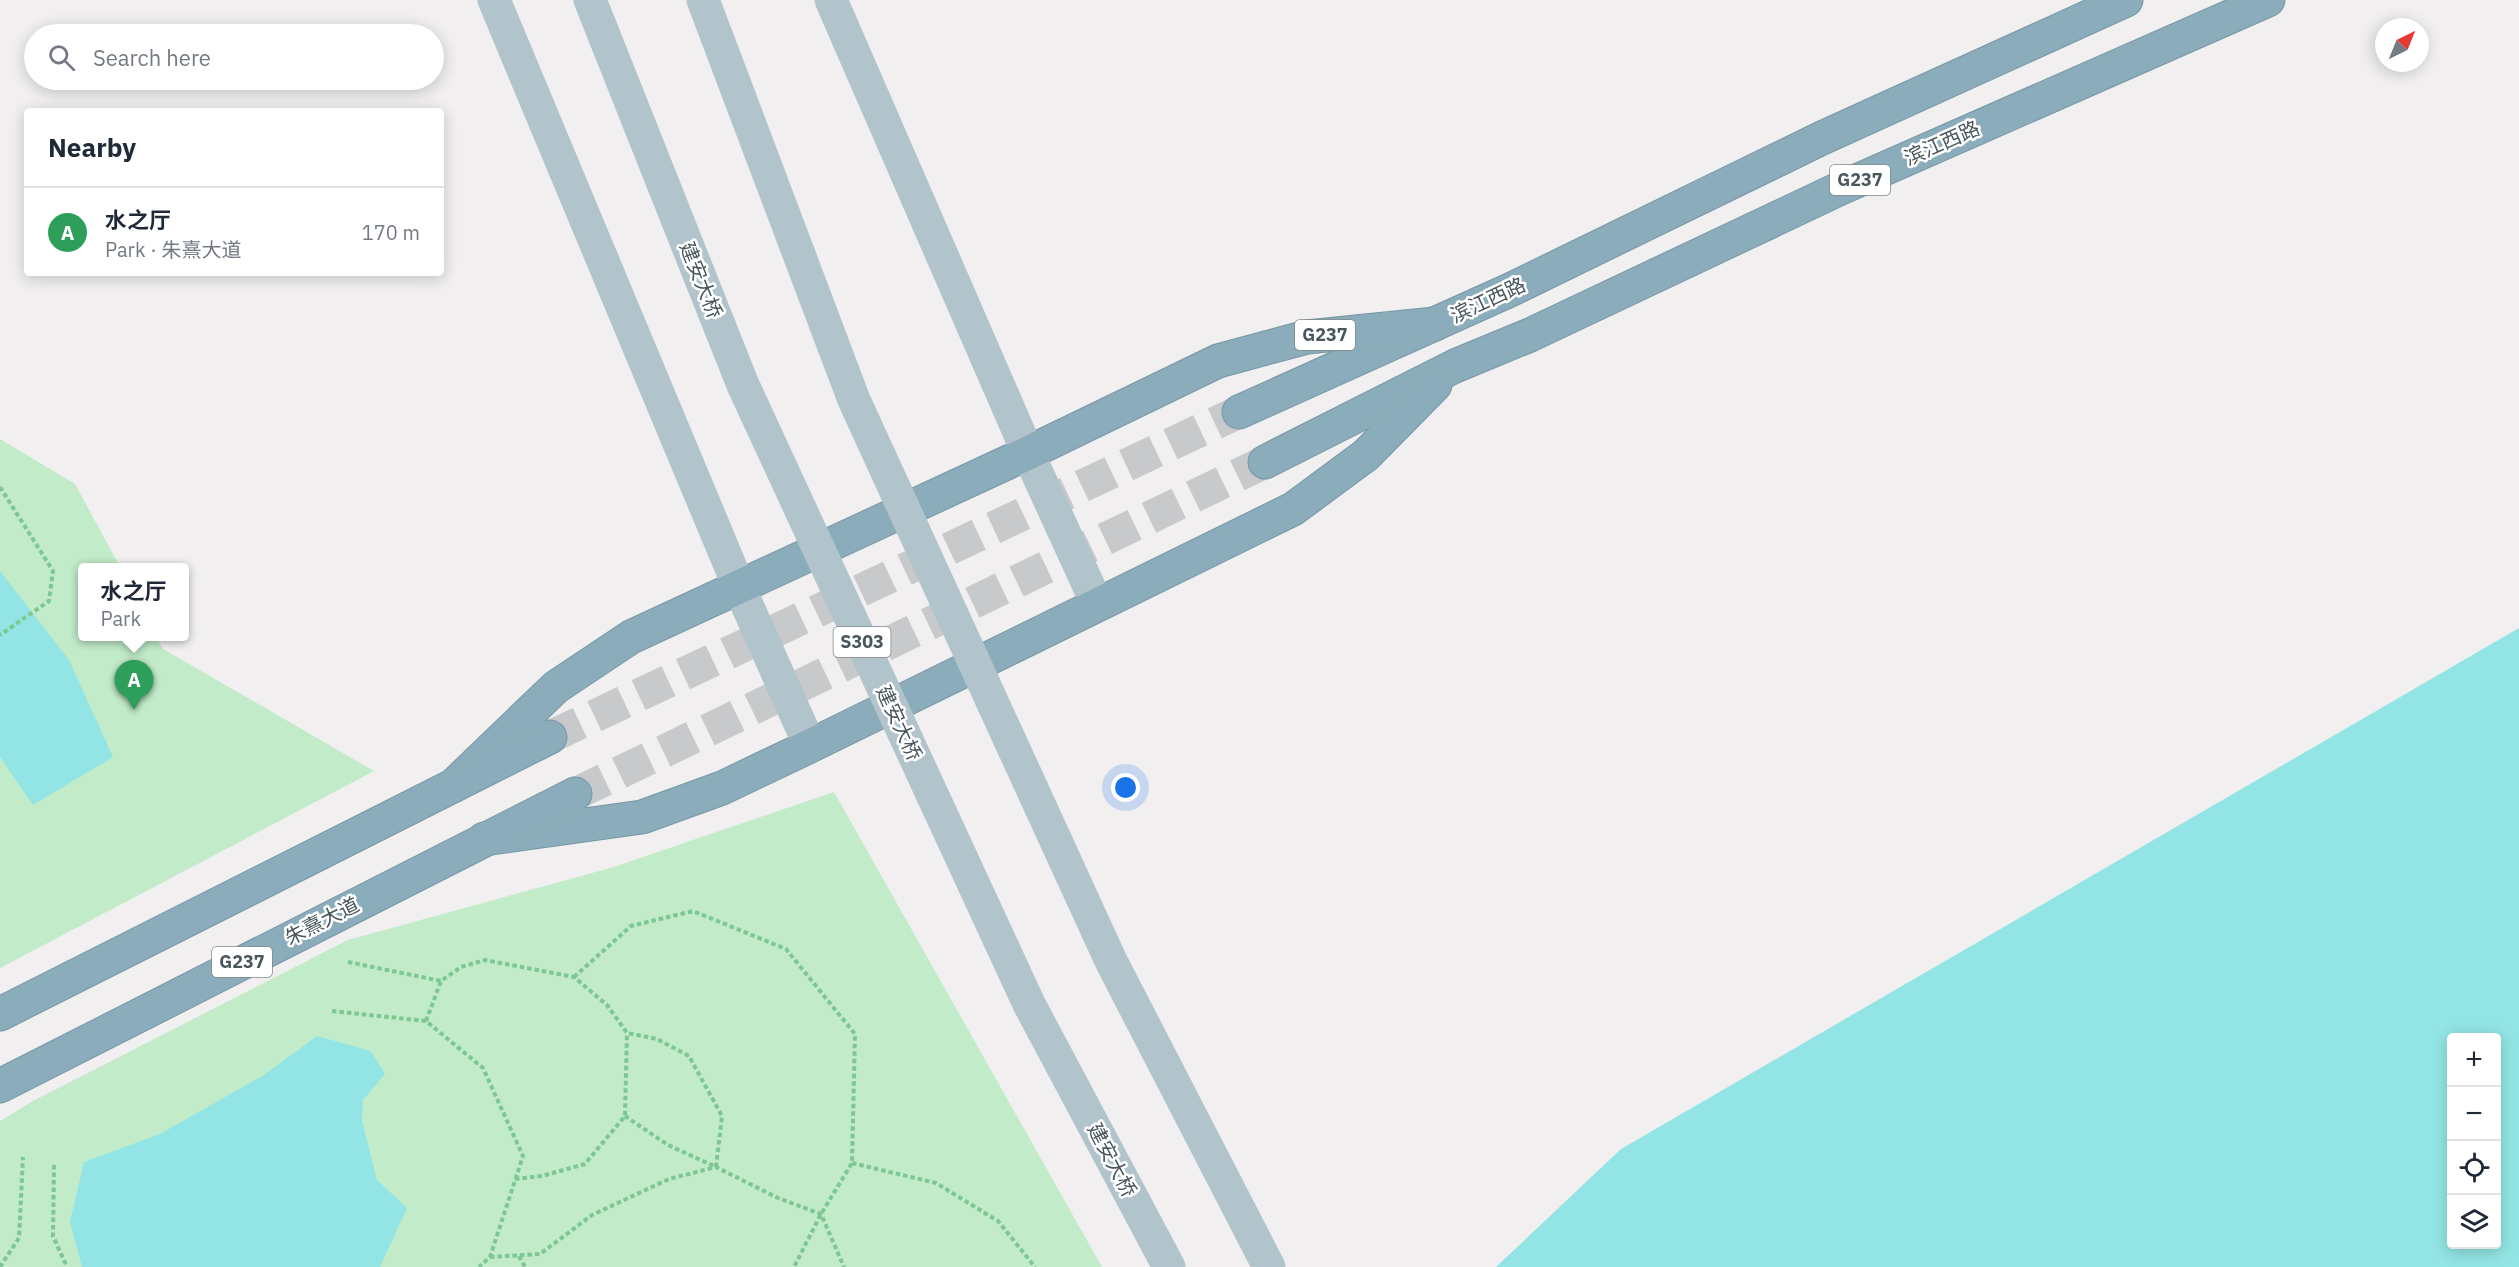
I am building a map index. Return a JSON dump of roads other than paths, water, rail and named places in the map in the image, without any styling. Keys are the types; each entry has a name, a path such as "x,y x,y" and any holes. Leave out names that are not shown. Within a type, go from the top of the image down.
{"highway":[{"name":"滨江西路","path":"1239,411 1521,285 1822,138 2126,0"},
{"name":"滨江西路","path":"1265,462 1455,366 1530,335 1843,187 2268,0"},
{"path":"484,838 642,817 722,788 1293,509 1366,455 1455,366 1435,324"},
{"name":"G237","path":"1028,453 1218,361 1307,337 1435,324"},
{"path":"453,786 556,687 631,637 1028,453"},
{"path":"0,1014 550,737"},
{"name":"朱熹大道","path":"0,1086 484,838 575,794"}],"main road":[{"path":"494,0 739,586 810,746"},
{"name":"建安大桥","path":"590,0 742,385 1029,1004 1169,1267"},
{"path":"703,0 854,400 1112,961 1269,1267"},
{"path":"831,0 1028,453 1097,604"}],"water":[{"path":"0,571 69,660 113,757 33,805 0,757"},
{"path":"2519,628 2519,1267 1496,1267 1621,1149"},
{"path":"317,1036 371,1051 385,1074 363,1100 362,1121 377,1180 407,1208 380,1267 82,1267 70,1222 84,1162 160,1134 264,1075"}],"tunnel":[{"path":"550,737 1239,412"},
{"path":"575,794 1265,462"}],"place":[{"name":"水之厅","path":"134,710"}]}
